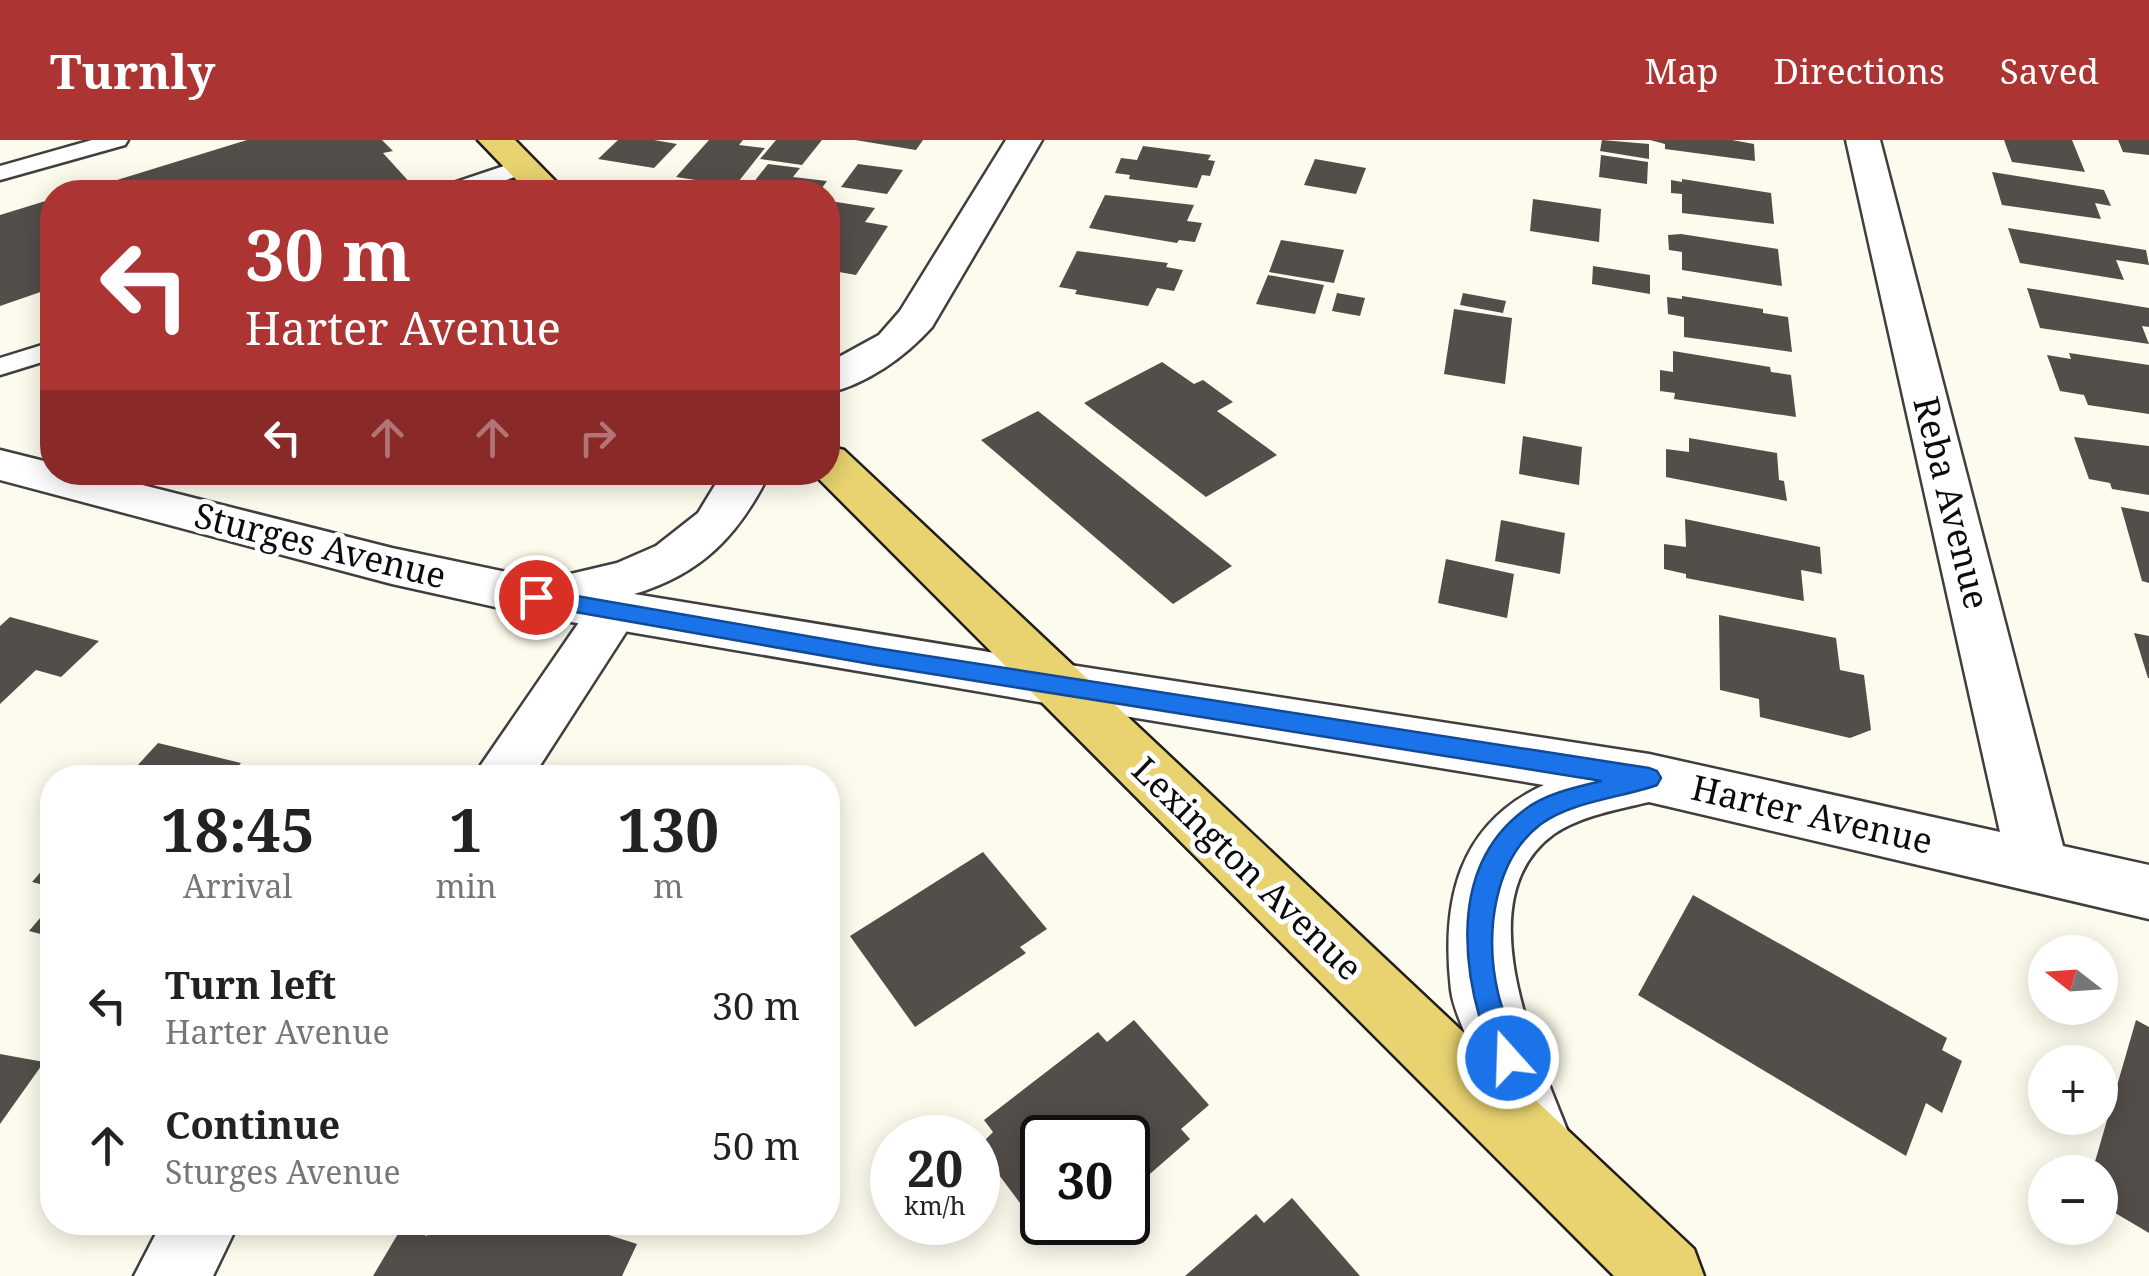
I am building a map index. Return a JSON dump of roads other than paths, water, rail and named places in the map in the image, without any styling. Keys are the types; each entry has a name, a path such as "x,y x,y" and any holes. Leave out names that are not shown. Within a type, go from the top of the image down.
{"main road":[{"path":"494,140 536,180"},
{"name":"Lexington Avenue","path":"840,472 1668,1276"}],"street":[{"path":"840,373 894,344 917,318 1024,140"},
{"name":"Reba Avenue","path":"1863,140 2038,866"},
{"name":"Sturges Avenue","path":"0,465 40,475"},
{"name":"Sturges Avenue","path":"78,485 392,566 536,597 1057,684"},
{"path":"536,597 652,572 688,552 723,520 740,485"},
{"path":"509,765 613,612"},
{"name":"Harter Avenue","path":"1057,684 1649,778 2149,892"},
{"path":"1543,1157 1484,992 1481,932 1485,881 1504,846 1533,817 1573,798 1649,778"},
{"path":"172,1276 196,1235"}],"lane":[{"path":"0,156 27,140"},
{"path":"0,173 116,140"},
{"path":"483,180 522,166"},
{"path":"0,367 40,354"}]}
